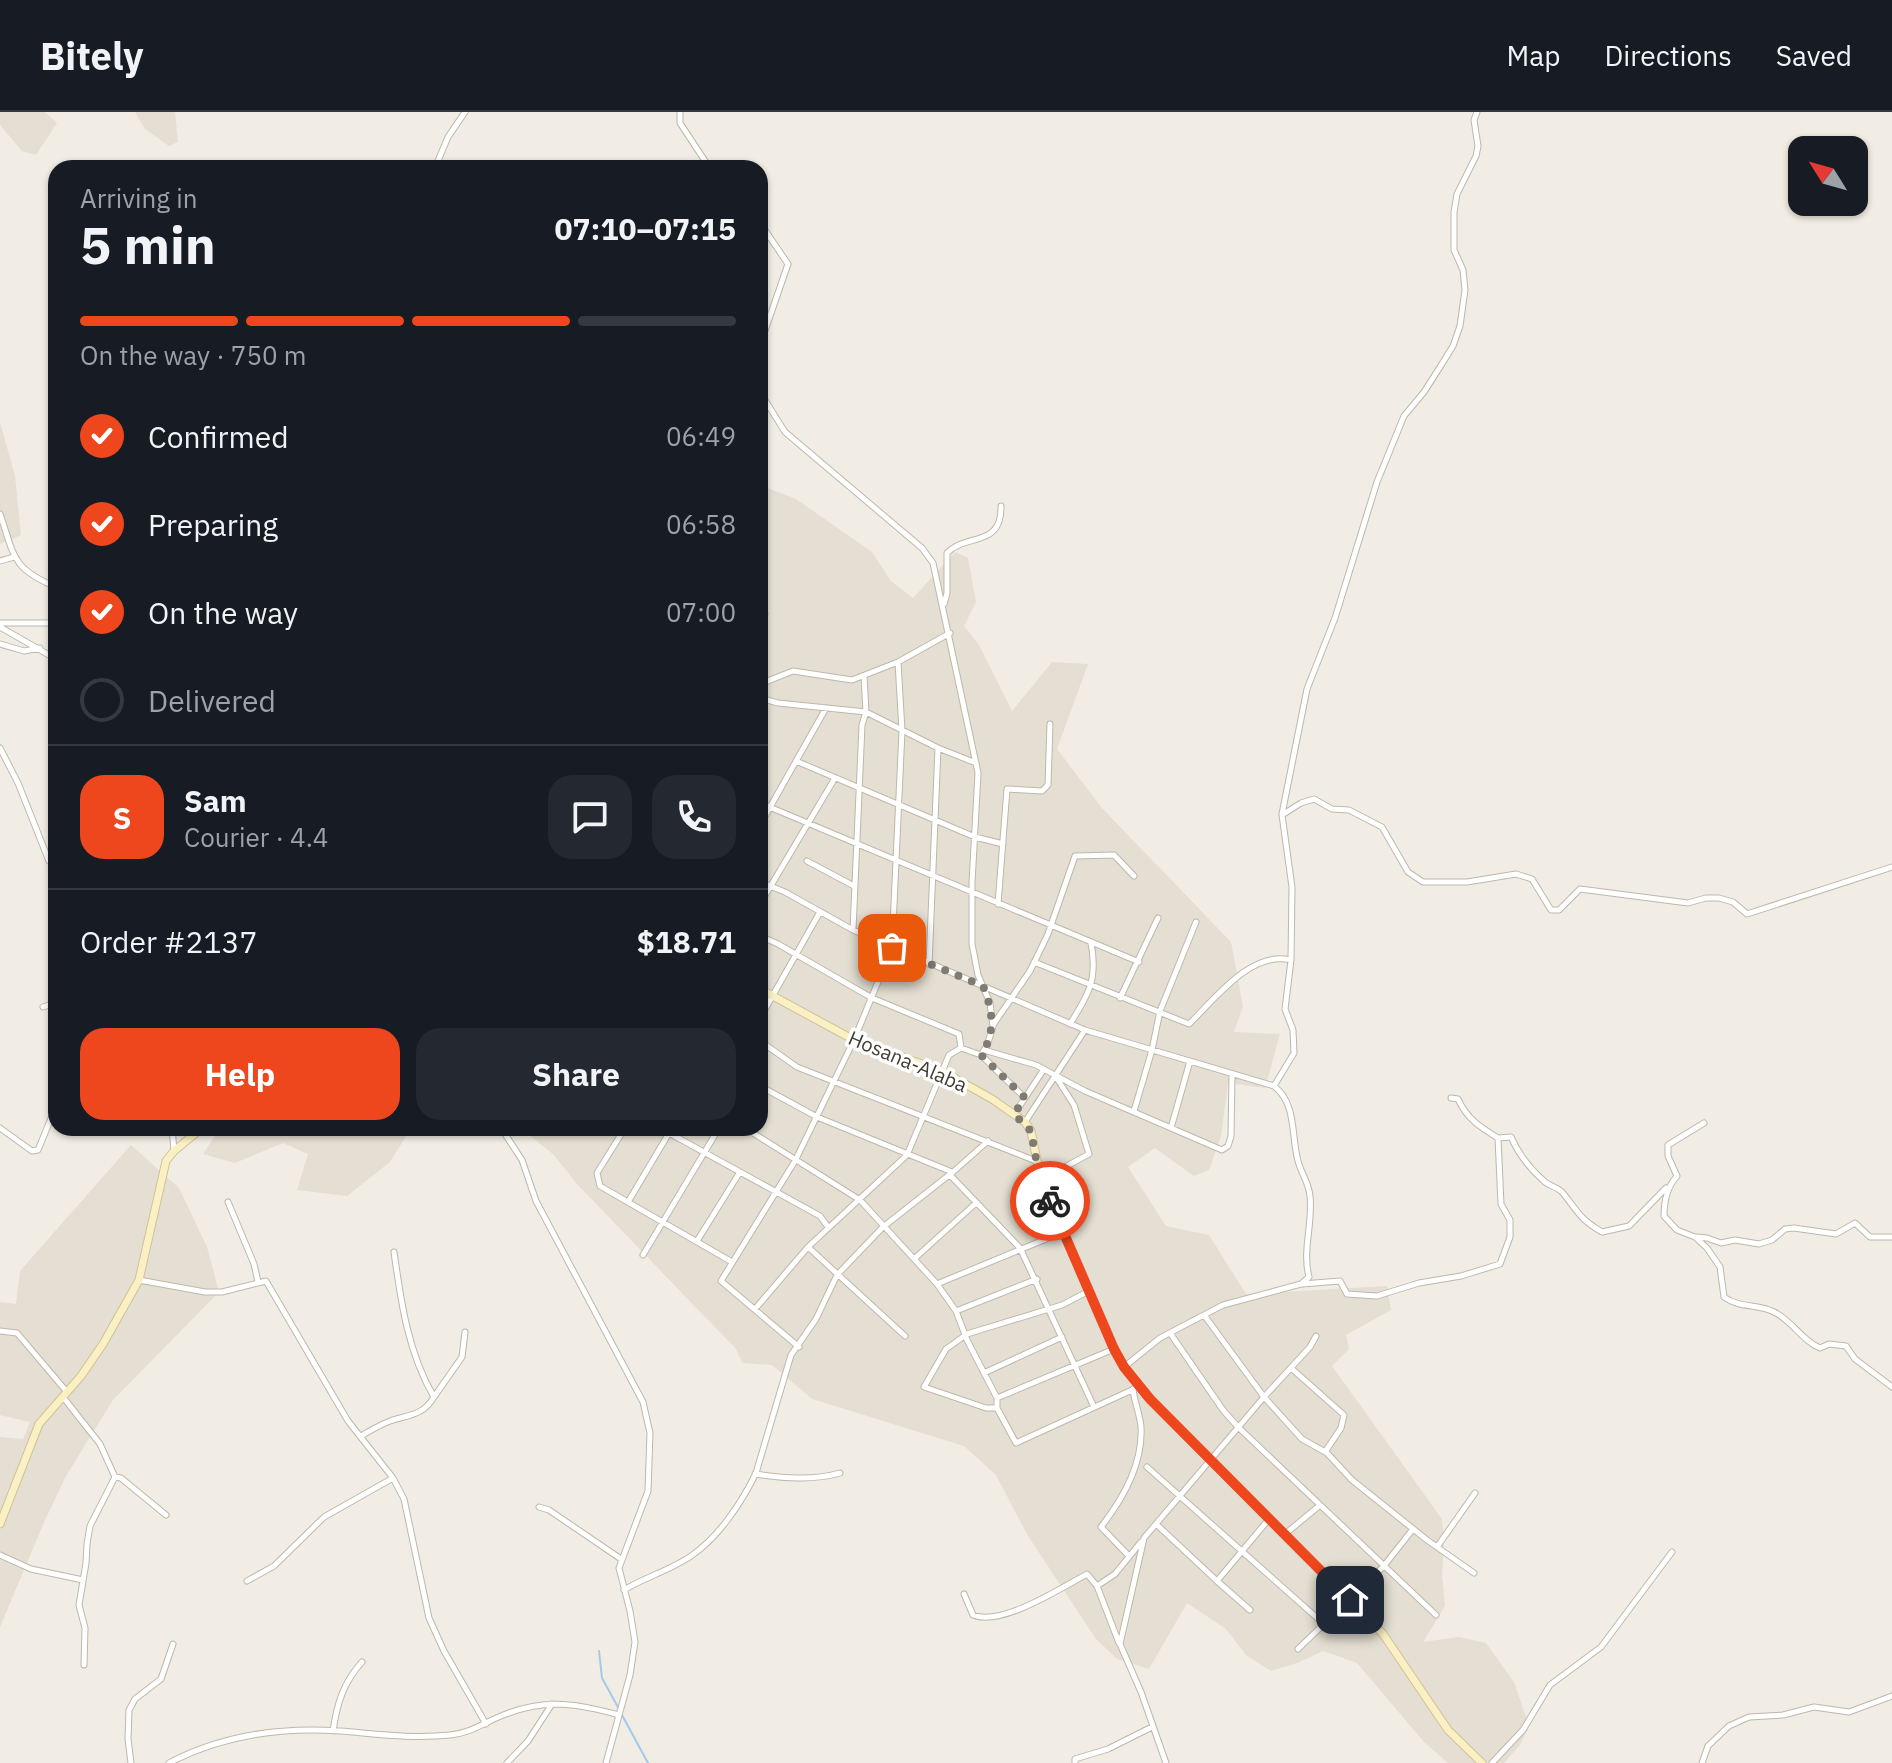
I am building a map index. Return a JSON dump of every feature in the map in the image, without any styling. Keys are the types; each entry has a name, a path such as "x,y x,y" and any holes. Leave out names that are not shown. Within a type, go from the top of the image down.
{"main road":[{"name":"Hosana-Alaba","path":"768,993 854,1040 942,1071 1025,1122"},
{"path":"1025,1122 1031,1131 1041,1180 1114,1349 1135,1387 1212,1459 1395,1647 1437,1715 1482,1763"},
{"path":"0,1524 35,1432 103,1344 139,1280 162,1172 174,1151 192,1136"}],"street":[{"path":"438,160 448,137 465,112"},
{"path":"680,112 680,123 704,160"},
{"path":"1274,1086 1294,1053 1293,1030 1285,1009 1291,960 1292,887 1282,815 1307,689 1335,618 1377,482 1404,416 1440,367 1453,346 1460,326 1465,290 1463,270 1454,250 1454,212 1457,194 1476,156 1478,146 1474,120 1477,112"},
{"path":"768,235 788,264 768,322"},
{"path":"768,405 785,432 922,548 933,563 978,773 972,944 978,975 990,1003 993,1026"},
{"path":"943,605 947,593 947,553 953,547 982,539 993,531 1000,523 1001,506"},
{"path":"0,514 15,557 32,577 48,584"},
{"path":"0,561 15,557"},
{"path":"0,625 48,623"},
{"path":"0,625 48,654"},
{"path":"768,681 793,671 852,680 898,662 950,633"},
{"path":"0,644 24,651 40,648"},
{"path":"799,1347 721,1281 795,1161 854,1040 892,948 902,731 898,662"},
{"path":"853,930 858,787 862,725 866,712 864,676"},
{"path":"768,700 866,712 976,763"},
{"path":"768,811 826,708"},
{"path":"998,904 1007,789 1042,791 1048,785 1050,724"},
{"path":"0,748 18,783 48,858"},
{"path":"929,964 938,748"},
{"path":"796,761 975,837 1003,844"},
{"path":"768,890 835,778"},
{"path":"1282,815 1314,799 1332,809 1349,810 1382,827 1408,872 1423,882 1467,882 1516,874 1532,879 1551,910 1559,910 1580,889 1688,903 1719,898 1733,902 1747,914 1892,867"},
{"path":"770,807 1139,962"},
{"path":"982,1053 993,1026 1034,962 1075,856 1114,855 1134,876"},
{"path":"807,861 854,886"},
{"path":"770,886 892,948 1085,1030 1274,1086 1283,1093 1288,1106 1298,1160 1310,1197 1310,1231 1305,1258 1309,1277 1301,1284"},
{"path":"768,1004 820,912"},
{"path":"1120,998 1158,918"},
{"path":"1134,1111 1159,1014 1196,922"},
{"path":"768,940 872,998 959,1034 961,1048"},
{"path":"1070,1024 1091,985 1096,967 1091,942"},
{"path":"1034,962 1189,1024 1248,968 1269,957 1291,960"},
{"path":"43,1007 48,1005"},
{"path":"1025,1122 1085,1030"},
{"path":"768,1047 797,1067 1037,1162"},
{"path":"755,1309 808,1247 907,1155 949,1055 961,1048 1044,1069 1085,1091 1222,1150 1228,1146 1231,1136 1232,1075"},
{"path":"982,1053 1025,1098"},
{"path":"1171,1128 1190,1061"},
{"path":"1014,1114 1044,1069"},
{"path":"1041,1180 1089,1154 1074,1105 1055,1075"},
{"path":"768,1090 817,1117 952,1174 1020,1248 1094,1407"},
{"path":"1451,1098 1458,1099 1463,1112 1476,1124 1498,1138 1511,1137 1522,1160 1535,1169 1545,1182 1560,1190 1583,1222 1602,1232 1629,1226 1670,1184 1677,1176 1668,1156 1668,1145 1704,1123"},
{"path":"0,1128 32,1151 38,1150 48,1126"},
{"path":"173,1136 174,1151"},
{"path":"507,1136 522,1160 536,1201 643,1402 650,1433 648,1491 619,1568 635,1642 630,1675 606,1763"},
{"path":"620,1136 597,1173 600,1186 732,1262"},
{"path":"628,1202 667,1136"},
{"path":"674,1136 820,1216 828,1227"},
{"path":"643,1255 714,1136"},
{"path":"757,1136 860,1200 937,1284 956,1311 997,1398 997,1408 1016,1443 1135,1387 1141,1447 1117,1507 1101,1527 1129,1556"},
{"path":"1124,1367 1170,1333 1233,1301 1301,1284 1340,1281 1347,1294 1377,1296 1500,1264 1510,1237 1510,1220 1501,1204 1498,1138"},
{"path":"624,1590 691,1556 730,1515 755,1474 791,1355 799,1347 837,1275 883,1227 952,1174 988,1141"},
{"path":"697,1241 740,1172"},
{"path":"1670,1184 1664,1216 1677,1230 1695,1237 1721,1243 1735,1240 1759,1244 1772,1240 1785,1229 1836,1234 1855,1223 1870,1237 1892,1237"},
{"path":"228,1202 254,1264 258,1282"},
{"path":"914,1259 976,1203"},
{"path":"937,1284 1063,1232"},
{"path":"1695,1237 1720,1267 1724,1297 1734,1303 1772,1311 1807,1342 1820,1348 1829,1344 1846,1346 1855,1359 1892,1387"},
{"path":"808,1247 905,1336"},
{"path":"394,1252 401,1308 416,1361 434,1397"},
{"path":"956,1311 1037,1279"},
{"path":"139,1280 205,1292 222,1292 266,1281 348,1421 393,1478 404,1499 429,1618 444,1651 486,1724"},
{"path":"997,1408 986,1408 924,1387 946,1349 967,1334 1062,1305 1089,1291"},
{"path":"1204,1315 1264,1397 1302,1439 1325,1452 1352,1480 1474,1573"},
{"path":"0,1331 17,1333 100,1444 115,1477"},
{"path":"361,1436 379,1425 419,1413 462,1357 465,1332"},
{"path":"1170,1333 1238,1427 1436,1615"},
{"path":"1097,1586 1115,1574 1316,1336"},
{"path":"984,1373 1062,1337"},
{"path":"997,1398 1114,1349"},
{"path":"1291,1368 1344,1415 1341,1428 1325,1452"},
{"path":"1147,1467 1324,1624"},
{"path":"755,1474 788,1479 827,1477 840,1473"},
{"path":"115,1477 121,1478 166,1515"},
{"path":"84,1665 85,1628 79,1605 90,1526 115,1477"},
{"path":"247,1581 274,1566 324,1517 393,1478"},
{"path":"1437,1547 1475,1493"},
{"path":"1285,1534 1319,1506"},
{"path":"539,1507 549,1510 609,1548 621,1559"},
{"path":"1217,1581 1270,1518"},
{"path":"1156,1524 1250,1610"},
{"path":"1298,1649 1383,1567 1413,1529"},
{"path":"1120,1644 1144,1538"},
{"path":"1492,1763 1523,1730 1550,1685 1601,1647 1672,1552"},
{"path":"0,1555 31,1569 83,1580"},
{"path":"964,1594 973,1615 982,1619 1026,1607 1087,1574 1097,1586 1141,1692 1166,1763"},
{"path":"131,1763 129,1710 135,1699 161,1679 173,1644"},
{"path":"333,1731 342,1691 349,1676 362,1662"},
{"path":"1702,1763 1708,1746 1729,1726 1749,1717 1783,1715 1814,1707 1849,1712 1892,1696"},
{"path":"169,1763 212,1744 292,1729 411,1738 467,1733 506,1714 552,1704 589,1707 619,1715"},
{"path":"507,1763 528,1741 552,1704"},
{"path":"1075,1763 1075,1759 1108,1749 1152,1727"},
{"path":"1467,1763 1472,1754"}],"shaded area":[{"path":"0,112 45,112 57,123 36,155 22,151 0,125"},
{"path":"135,112 175,112 178,142 169,146 145,129"},
{"path":"0,422 15,476 21,535 0,544"},
{"path":"768,488 796,499 872,552 891,581 913,598 955,552 968,558 976,602 964,626 979,645 1012,711 1052,662 1088,664 1057,749 1102,808 1231,942 1243,1007 1234,1032 1280,1034 1265,1088 1228,1083 1221,1136 1209,1170 1194,1176 1155,1148 1128,1167 1166,1226 1209,1235 1246,1294 1387,1286 1391,1310 1346,1335 1349,1349 1332,1366 1442,1519 1445,1606 1423,1642 1459,1637 1486,1643 1514,1682 1529,1726 1520,1745 1504,1763 1448,1763 1424,1742 1357,1663 1323,1651 1271,1671 1246,1655 1226,1629 1187,1603 1149,1669 1117,1659 1096,1639 1028,1536 996,1475 964,1446 812,1399 772,1365 742,1363 736,1349 577,1184 554,1155 531,1136 768,1136"},
{"path":"215,1136 406,1136 390,1162 347,1196 297,1190 308,1154 283,1143 235,1163 203,1154"},
{"path":"131,1145 179,1188 207,1247 219,1292 113,1400 66,1476 0,1627 0,1437 23,1439 30,1422 0,1415 0,1302 16,1304 20,1271"}],"waterway":[{"path":"599,1651 602,1678 619,1709"},
{"path":"622,1715 648,1763"}],"way so far":[{"path":"892,948 983,986 990,1003 993,1026 981,1055 1025,1098 1014,1114 1031,1131 1038,1170 1050,1201"}],"route":[{"path":"1050,1201 1124,1367 1150,1399 1350,1600"}]}
